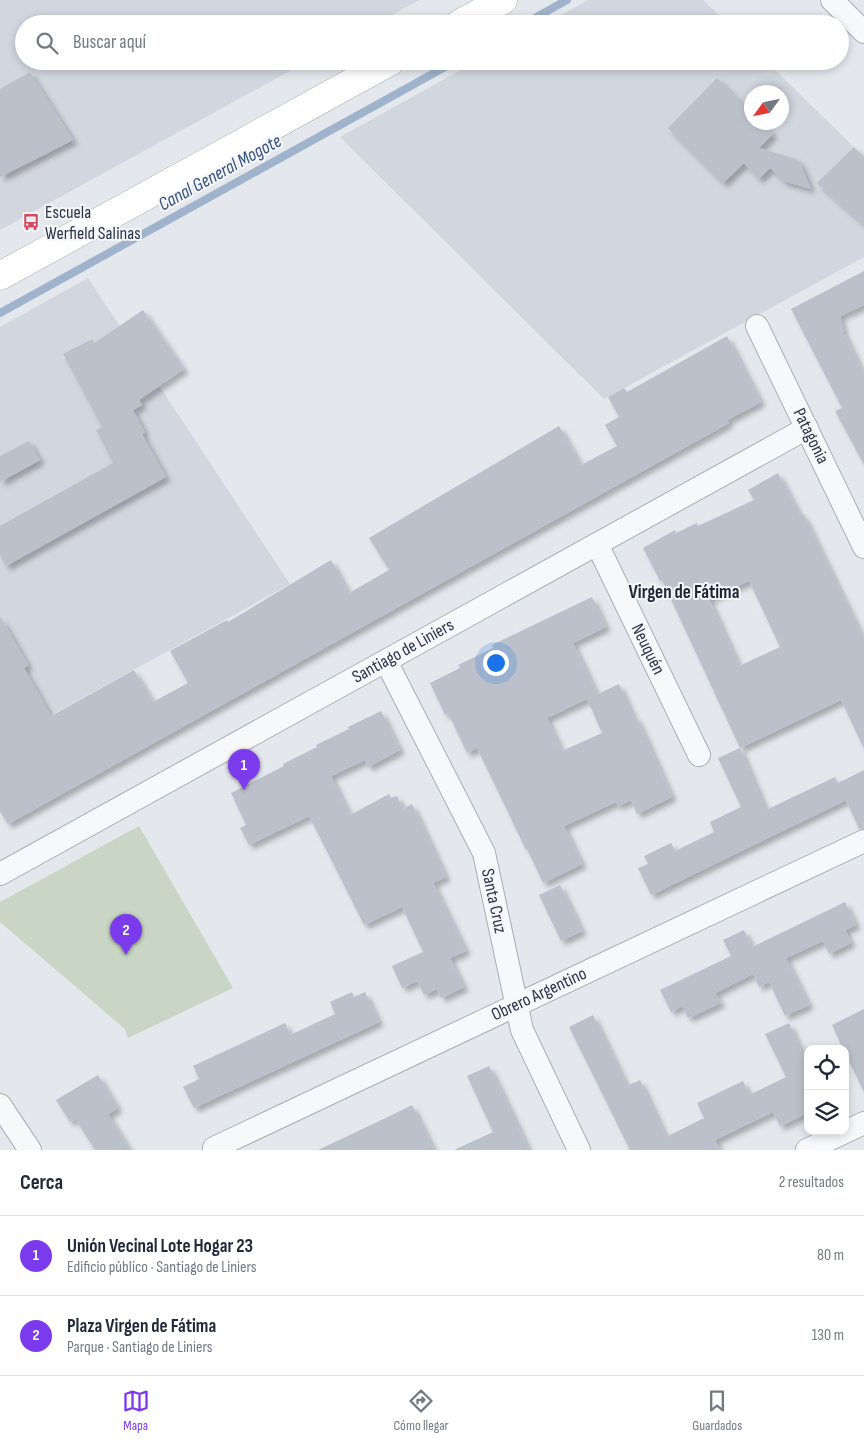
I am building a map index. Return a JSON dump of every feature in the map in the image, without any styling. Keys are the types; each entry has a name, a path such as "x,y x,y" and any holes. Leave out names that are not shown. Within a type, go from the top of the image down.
{"main road":[{"path":"476,15 503,0"},
{"path":"0,276 375,70"}],"street":[{"path":"832,0 847,15"},
{"path":"849,17 864,32"},
{"name":"Patagonia","path":"757,326 864,547"},
{"name":"Santiago de Liniers","path":"2,869 807,428"},
{"name":"Neuquén","path":"597,544 699,754"},
{"name":"Santa Cruz","path":"386,660 484,853 522,1030 579,1150"},
{"name":"Obrero Argentino","path":"214,1148 864,841"},
{"path":"0,1105 30,1150"},
{"path":"820,1147 864,1123"}],"shaded area":[{"path":"0,0 419,0 392,15 15,15 15,70 292,70 0,230"},
{"path":"588,0 703,0 719,15 561,15"},
{"path":"461,70 775,70 864,157 864,257 604,399 340,137"},
{"path":"88,278 290,584 0,743 0,327"}],"green space":[{"path":"139,826 233,988 128,1038 125,1029 0,922 0,902"}],"building":[{"path":"30,72 73,140 0,177 0,89"},
{"path":"717,78 744,105 744,130 769,130 773,134 759,148 796,159 800,163 811,189 783,181 770,168 759,179 744,163 723,183 668,128"},
{"path":"854,147 864,157 864,225 817,183"},
{"path":"864,271 864,305 840,316 844,333 864,375 864,465 835,411 842,408 791,309"},
{"path":"143,310 184,369 139,400 142,405 133,410 145,433 142,434 166,477 6,566 0,555 0,526 113,463 96,430 102,427 63,354 92,339 94,343"},
{"path":"727,336 761,402 727,420 729,423 8,824 0,812 0,616 28,665 24,668 51,716 134,670 153,702 188,683 170,651 227,620 228,622 331,560 349,593 389,570 369,538 559,426 581,465 617,446 605,425 619,417 608,397 624,388 627,392"},
{"path":"29,441 40,460 0,482 0,456"},
{"path":"778,473 800,515 803,514 864,640 864,749 841,700 740,748 662,580 660,581 643,548 675,530 676,533 697,523 698,526 754,500 748,490","holes":["749,581 780,647 739,666 709,599"]},
{"path":"592,597 606,627 573,643 597,694 547,718 562,751 602,733 587,699 619,684 634,718 636,717 646,738 672,797 637,814 631,800 618,806 616,802 564,826 582,864 543,883 477,748 467,753 448,713 445,715 430,683 460,668 458,665 493,648 492,645"},
{"path":"381,711 400,750 368,767 365,760 331,776 350,815 389,794 391,798 397,796 403,809 412,804 446,877 433,883 466,951 450,958 464,987 441,998 437,989 424,995 417,981 402,988 392,966 423,952 402,907 364,925 309,816 249,845 240,828 246,825 231,793 284,766 283,764 317,747 316,745 349,729 348,727"},
{"path":"740,748 766,810 835,777 838,783 864,770 864,828 859,829 846,800 651,895 638,868 648,864 644,856 671,843 675,851 714,832 710,822 741,807 718,758"},
{"path":"560,885 582,931 561,941 539,895"},
{"path":"845,902 856,925 845,930 851,943 829,954 823,941 786,958 809,1005 785,1016 769,982 759,987 753,974 715,993 721,1003 688,1018 682,1006 671,1012 660,990 731,956 723,940 744,930 752,947"},
{"path":"352,992 354,997 365,992 379,1022 194,1108 183,1087 199,1079 193,1066 285,1023 290,1035 335,1014 330,1002"},
{"path":"864,1009 864,1092 849,1061 849,1045 841,1045 832,1025"},
{"path":"593,1015 627,1086 640,1080 666,1137 704,1118 697,1103 743,1081 749,1095 786,1077 765,1034 789,1023 802,1053 804,1052 804,1115 780,1126 773,1112 715,1140 720,1150 630,1150 569,1027"},
{"path":"489,1066 529,1150 454,1150 493,1132 467,1076"},
{"path":"98,1075 118,1108 108,1114 130,1150 95,1150 75,1119 70,1122 56,1100"},
{"path":"412,1105 434,1150 318,1150 390,1116"}],"waterway":[{"name":"Canal General Mogote","path":"540,15 567,0"},
{"name":"Canal General Mogote","path":"0,313 440,70"}],"place":[{"name":"Escuela Werfield Salinas","path":"31,222"},
{"name":"Unión Vecinal Lote Hogar 23","path":"244,790"},
{"name":"Plaza Virgen de Fátima","path":"126,955"}],"district":[{"name":"Virgen de Fátima","path":"684,592"}]}
